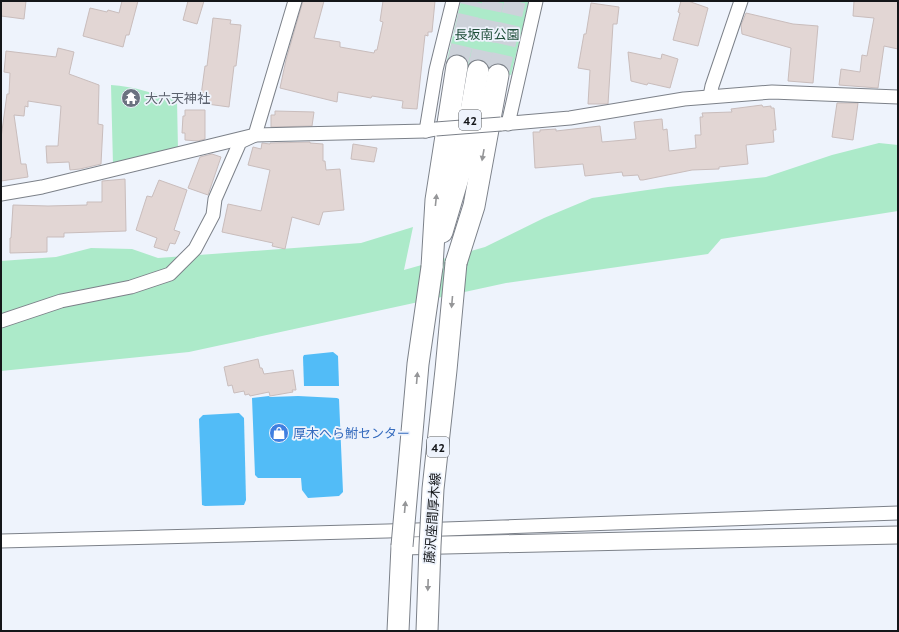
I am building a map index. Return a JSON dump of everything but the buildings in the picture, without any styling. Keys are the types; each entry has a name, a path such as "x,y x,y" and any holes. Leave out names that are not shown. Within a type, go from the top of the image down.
{"main road":[{"path":"432,267 436,200 457,66"},
{"name":"42","path":"432,267 488,73 474,206 456,263"},
{"name":"42","path":"456,263 461,168"},
{"name":"藤沢座間厚木線","path":"427,631 433,489 456,263"},
{"name":"藤沢座間厚木線","path":"398,631 402,546 418,364 432,267"}],"street":[{"path":"1,321 61,301 132,287 170,274 195,249 213,215 215,199 240,142 255,135 295,1"},
{"path":"431,130 436,70 453,1"},
{"path":"505,124 536,1"},
{"path":"710,96 741,1"},
{"path":"1,194 42,187 255,135 431,130 505,124 570,118 684,99 772,92 898,98"},
{"path":"1,540 387,531 898,513"},
{"path":"402,546 898,535"}],"green space":[{"name":"長坂南公園","path":"461,1 529,1 511,75 447,60"},
{"path":"111,85 136,89 177,100 178,150 113,165"},
{"path":"879,143 898,145 898,211 721,239 708,254 506,283 189,352 1,371 1,261 56,257 91,248 132,249 158,258 361,243 413,227 404,270 485,247 544,218 592,198 668,187 766,177 832,155"}],"water":[{"path":"333,352 338,356 339,386 304,386 304,355"},
{"path":"269,396 298,396 339,399 343,492 339,496 308,498 302,490 301,478 258,478 255,475 252,398"},
{"path":"239,413 244,418 246,500 244,505 202,505 199,419 203,415"}],"tunnel":[{"path":"457,66 472,1"},
{"path":"478,71 493,1"},
{"path":"498,75 515,1"}],"place":[{"name":"大六天神社","path":"131,98"},
{"name":"厚木へら鮒センター","path":"279,433"}]}
